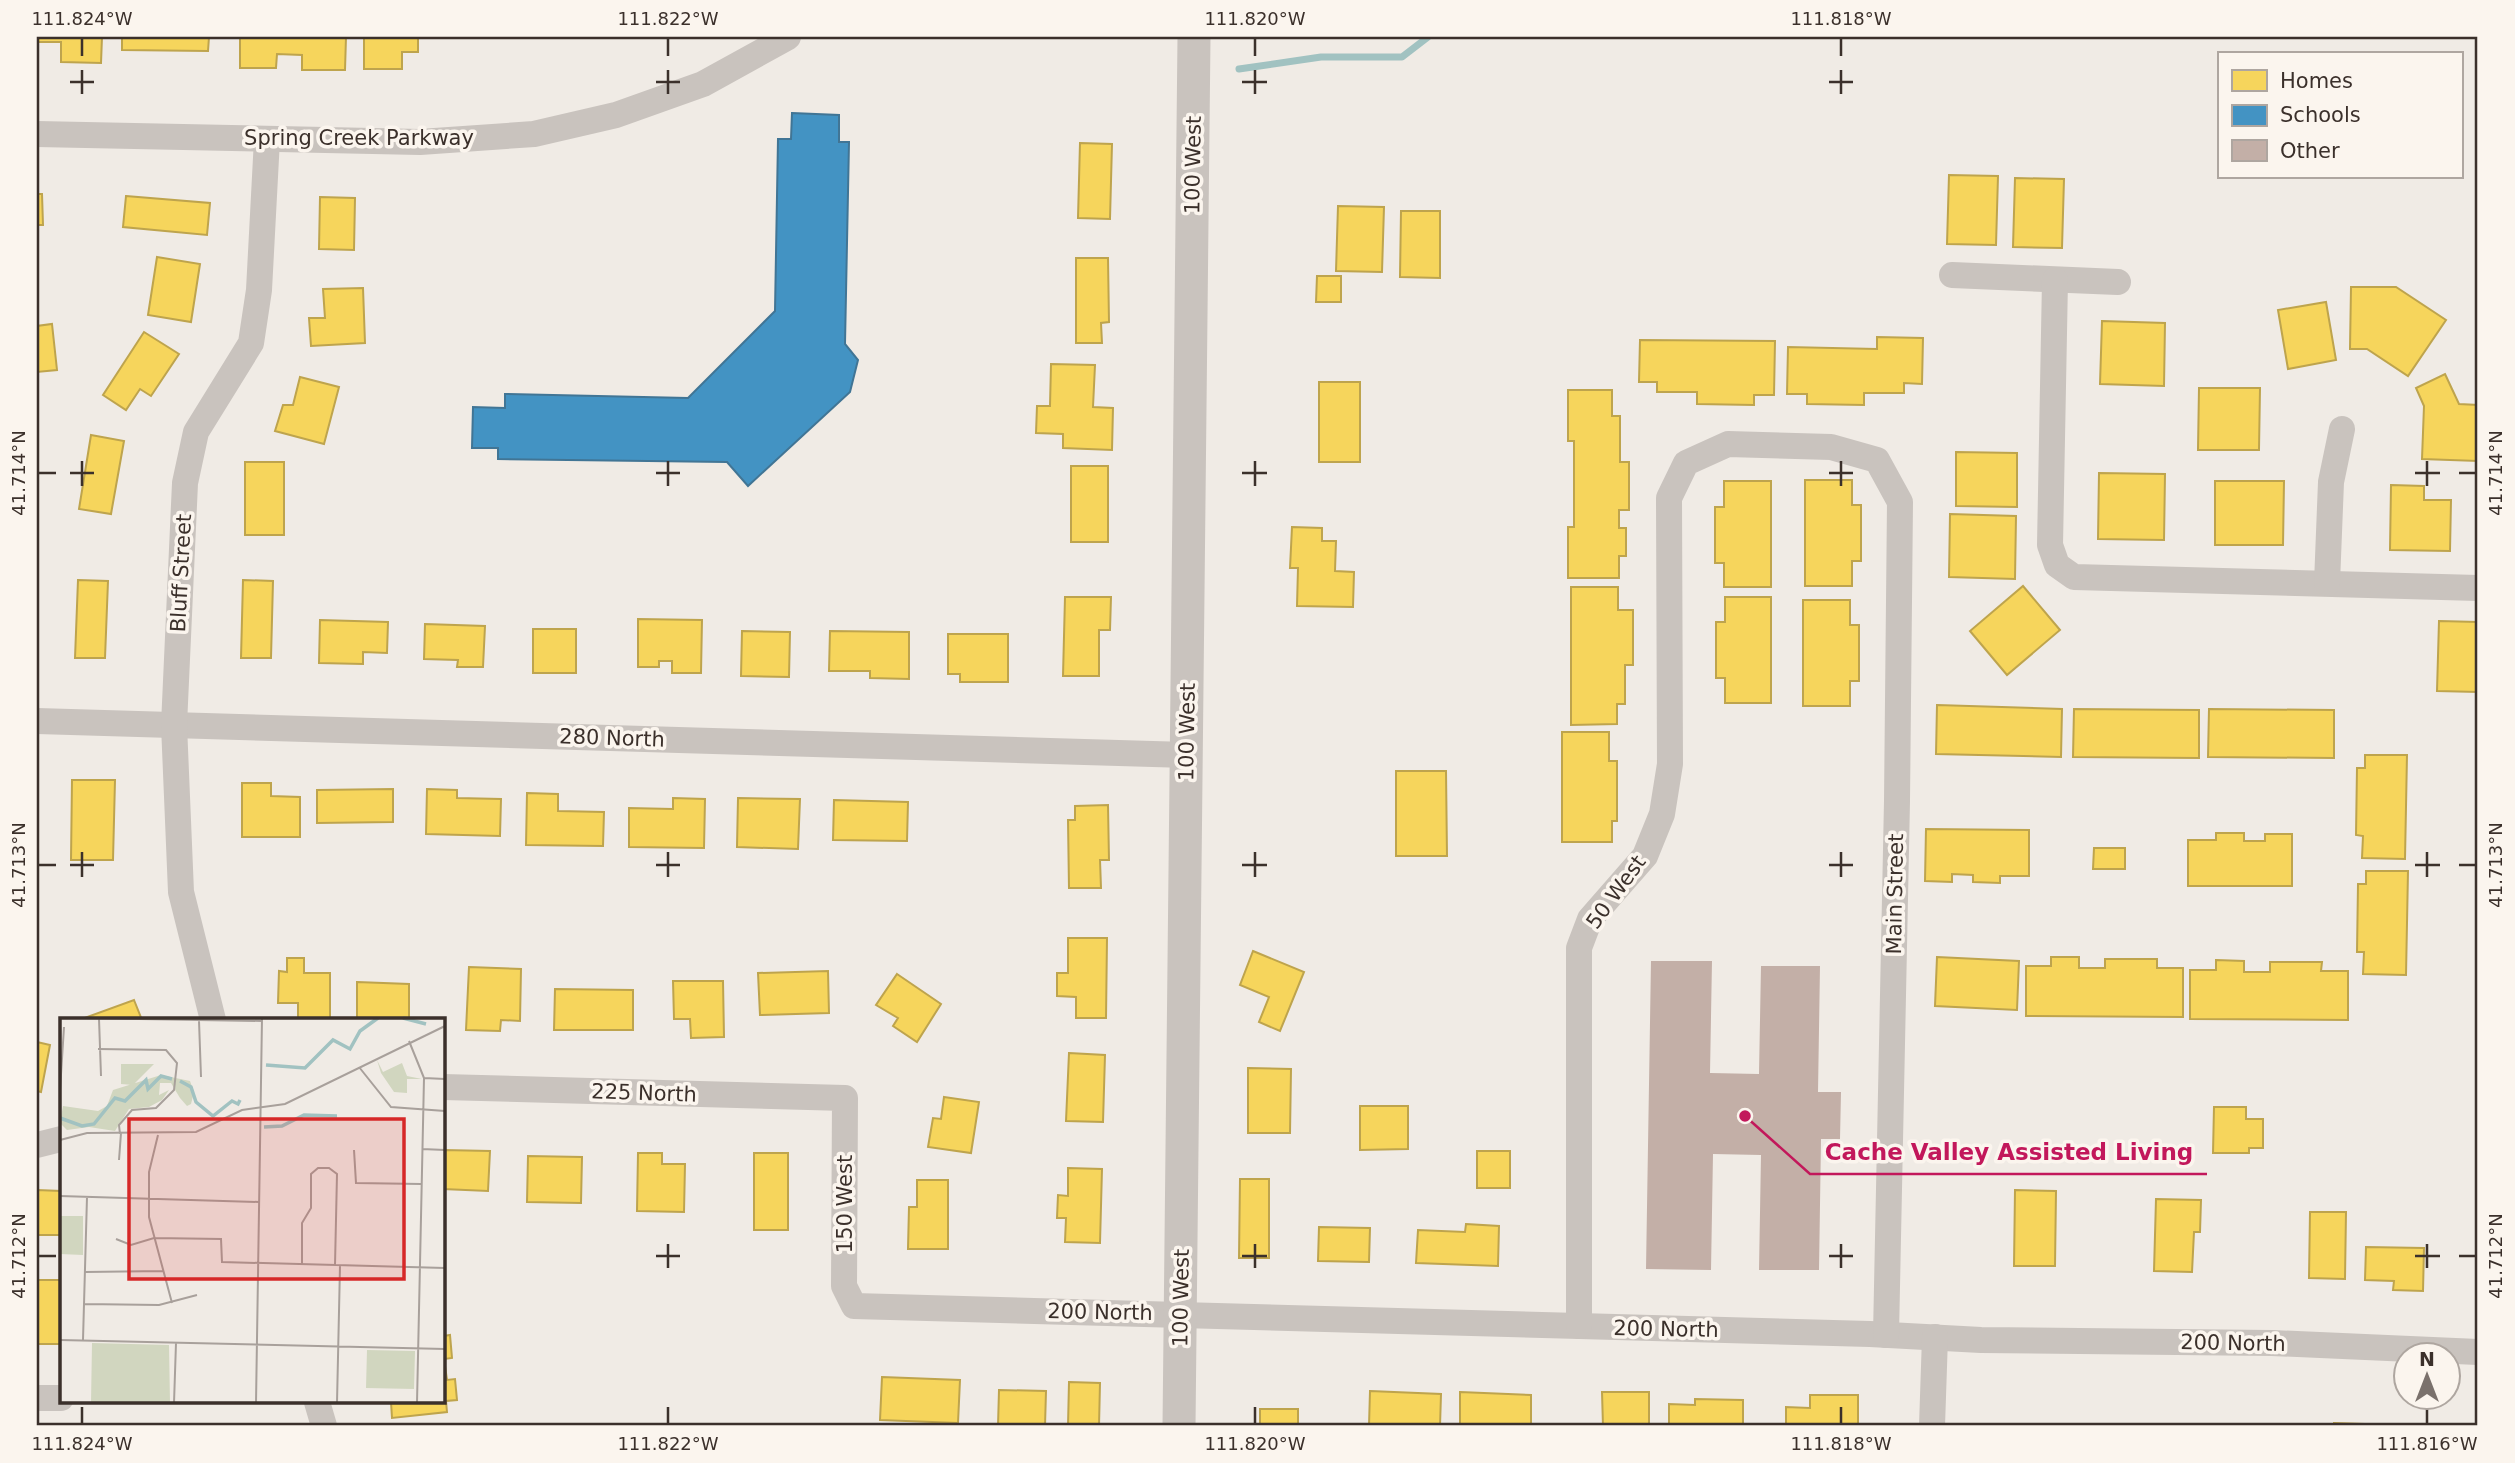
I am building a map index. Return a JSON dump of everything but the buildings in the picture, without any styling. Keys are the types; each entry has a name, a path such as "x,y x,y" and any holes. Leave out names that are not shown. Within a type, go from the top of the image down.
{"street":[{"name":"Spring Creek Parkway","path":"37,134 419,142 534,134 616,115 703,84 788,37"},
{"name":"100 West","path":"1179,1426 1194,37"},
{"name":"Bluff Street","path":"212,1018 181,892 174,725 185,483 196,432 251,344 259,290 267,139"},
{"path":"1952,275 2118,282"},
{"path":"2055,280 2050,545 2057,565 2074,578 2478,589"},
{"path":"2327,583 2331,482 2342,429"},
{"name":"Main Street","path":"1686,463 1728,444 1831,447 1877,460 1900,502 1886,1335"},
{"name":"50 West","path":"1579,1326 1579,948 1590,919 1644,856 1662,814 1670,764 1669,498 1686,463"},
{"name":"280 North","path":"37,721 1186,755"},
{"name":"225 North","path":"444,1087 845,1098"},
{"name":"150 West","path":"845,1098 844,1286 854,1307"},
{"path":"37,1145 60,1139"},
{"name":"200 North","path":"854,1307 1934,1337 2272,1343 2478,1352"},
{"path":"1932,1426 1934,1337"},
{"path":"37,1398 60,1398"},
{"path":"318,1404 324,1426"}],"waterway":[{"path":"1239,69 1321,57 1402,57 1428,37"}],"place":[{"name":"Cache Valley Assisted Living","path":"1745,1116"}]}
